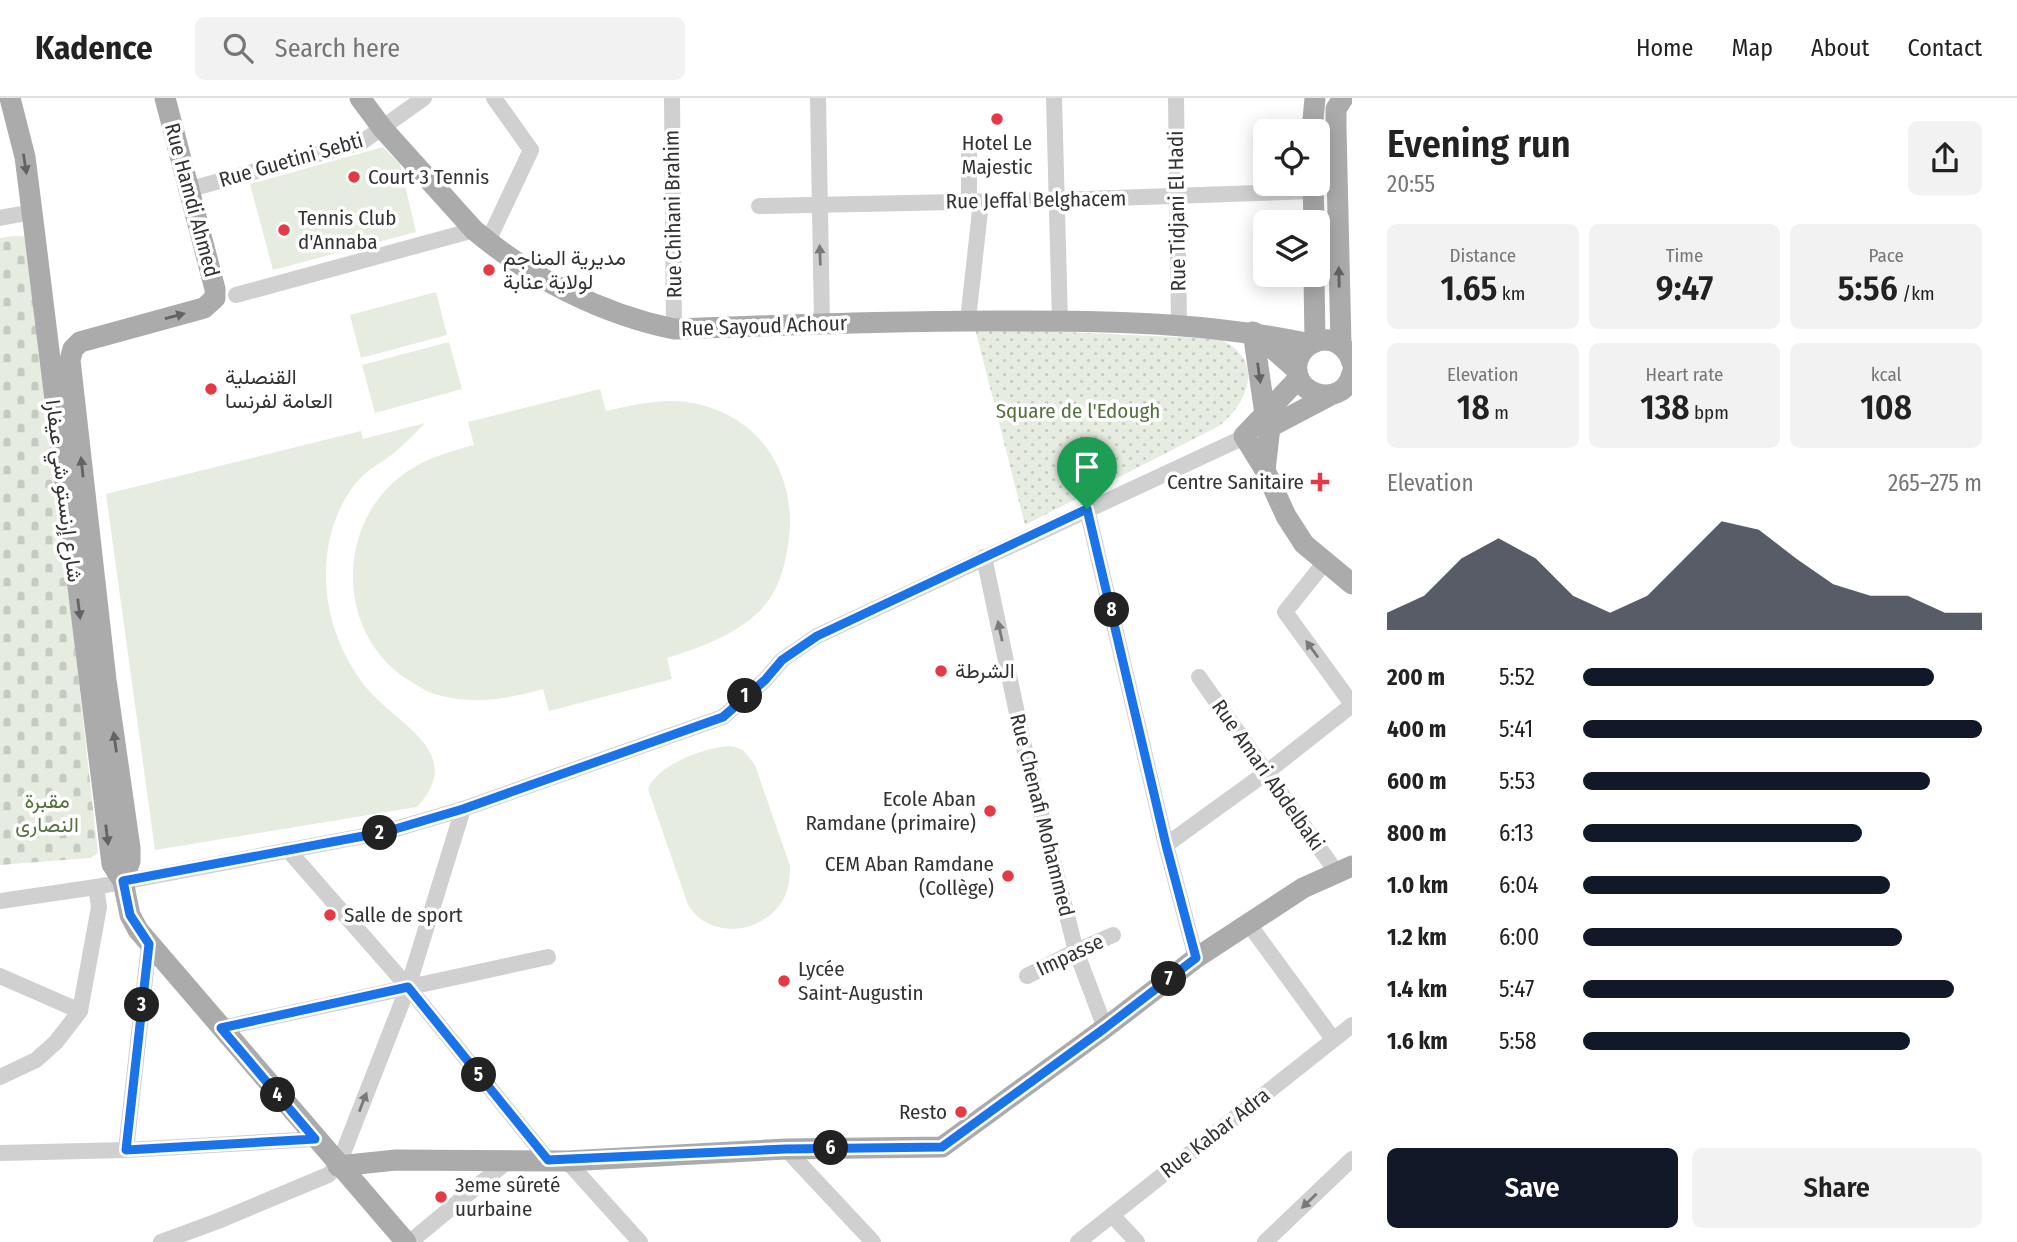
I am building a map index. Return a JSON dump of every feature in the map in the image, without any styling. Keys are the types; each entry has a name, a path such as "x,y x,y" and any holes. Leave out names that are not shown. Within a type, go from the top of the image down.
{"main road":[{"name":"شارع إرنستو شي عيفارا","path":"10,98 25,156 97,682"},
{"name":"Rue Hamdi Ahmed","path":"165,98 215,289 213,303"},
{"name":"Rue Sayoud Achour","path":"360,98 383,128 481,236 522,267 636,321 674,329 968,320 1179,324 1313,342 1324,340 1346,345"},
{"path":"1313,119 1315,98"},
{"path":"1343,98 1336,109 1336,127 1346,345 1352,363"},
{"path":"1267,421 1298,374 1301,352 1313,342 1314,287"},
{"name":"شارع إرنستو شي عيفارا","path":"213,303 204,308 80,342 72,354 110,858 123,881 130,915 149,944 338,1166 408,1242"},
{"path":"1253,332 1298,374 1311,393 1340,393"},
{"path":"1253,332 1267,421 1265,470"},
{"path":"1352,373 1340,393 1267,421 1244,436 1265,470 1286,516 1304,544 1352,584"},
{"path":"338,1166 396,1160 558,1160 786,1149 942,1147 1196,958 1303,888 1344,870"}],"street":[{"name":"Rue Guetini Sebti","path":"187,190 353,145 370,138 425,98"},
{"path":"236,295 481,236 531,150 494,98"},
{"name":"Rue Chihani Brahim","path":"672,98 674,329"},
{"path":"818,98 822,323"},
{"path":"1054,98 1060,321"},
{"name":"Rue Tidjani El Hadi","path":"1176,98 1179,324"},
{"path":"968,320 975,202 970,150"},
{"name":"Rue Jeffal Belghacem","path":"759,206 1057,200 1253,191"},
{"path":"0,218 32,212"},
{"path":"0,901 96,887 385,832 463,809 723,717 765,680 782,660 817,636 1244,436"},
{"path":"1087,509 1166,845 1196,958"},
{"name":"Rue Chenafi Mohammed","path":"984,557 1025,751 1076,951 1105,1028"},
{"path":"1166,845 1267,772 1352,705 1285,612 1325,562"},
{"name":"Rue Amari Abdelbaki","path":"1199,677 1267,772 1344,870"},
{"path":"161,1242 328,1175 338,1166 408,987 463,809"},
{"path":"288,850 558,1160 640,1242"},
{"path":"0,1077 36,1060 56,1042 80,1011 99,907 96,887"},
{"path":"1248,923 1333,1039"},
{"name":"Impasse","path":"1027,976 1113,935"},
{"path":"126,1150 149,944"},
{"path":"221,1028 548,957"},
{"path":"0,976 80,1011"},
{"name":"Rue Kabar Adra","path":"1078,1242 1352,1025"},
{"path":"0,1153 126,1150 315,1139"},
{"path":"786,1149 873,1242"},
{"path":"408,1242 510,1159"},
{"path":"1265,1242 1352,1159"},
{"path":"1112,1215 1137,1242"}],"green space":[{"path":"383,147 400,164 416,232 273,270 250,184"},
{"name":"مقبرة النصارى","path":"29,237 98,853 90,858 0,865 0,238"},
{"path":"436,292 447,335 361,358 350,315"},
{"name":"Square de l'Edough","path":"975,328 1219,339 1233,347 1243,358 1248,381 1239,405 1219,426 1025,525"},
{"path":"449,342 462,389 375,413 362,365"},
{"path":"600,389 606,411 654,402 690,402 725,414 745,426 762,442 775,460 789,503 787,551 782,572 770,599 755,615 733,631 707,644 667,658 672,679 549,711 543,689 504,698 465,700 434,694 405,678 382,657 366,633 356,605 353,576 356,547 366,519 382,494 405,473 421,463 474,445 468,422"},
{"path":"425,423 394,453 354,485 337,515 329,541 326,568 327,596 342,648 355,672 372,694 424,744 432,757 435,772 430,789 417,807 155,850 106,494 361,431 363,439"},
{"path":"731,746 743,750 755,765 790,866 787,890 775,910 751,926 737,929 710,924 698,917 688,905 648,789 662,772 684,758"}],"place":[{"name":"Hotel Le Majestic","path":"997,119"},
{"name":"Court 3 Tennis","path":"354,177"},
{"name":"Tennis Club d'Annaba","path":"284,230"},
{"name":"مديرية المناجم لولاية عنابة","path":"489,270"},
{"name":"القنصلية العامة لفرنسا","path":"211,389"},
{"name":"Centre Sanitaire","path":"1320,482"},
{"name":"الشرطة","path":"941,671"},
{"name":"Ecole Aban Ramdane (primaire)","path":"990,811"},
{"name":"CEM Aban Ramdane (Collège)","path":"1008,876"},
{"name":"Salle de sport","path":"330,915"},
{"name":"Lycée Saint-Augustin","path":"784,981"},
{"name":"Resto","path":"961,1112"},
{"name":"3eme sûreté uurbaine","path":"441,1197"}],"route":[{"path":"1087,509 1166,845 1196,958 942,1147 786,1149 548,1160 408,987 221,1028 315,1139 126,1150 149,944 130,915 123,881 385,832 463,809 723,717 765,680 782,660 817,636 1087,509"}]}
